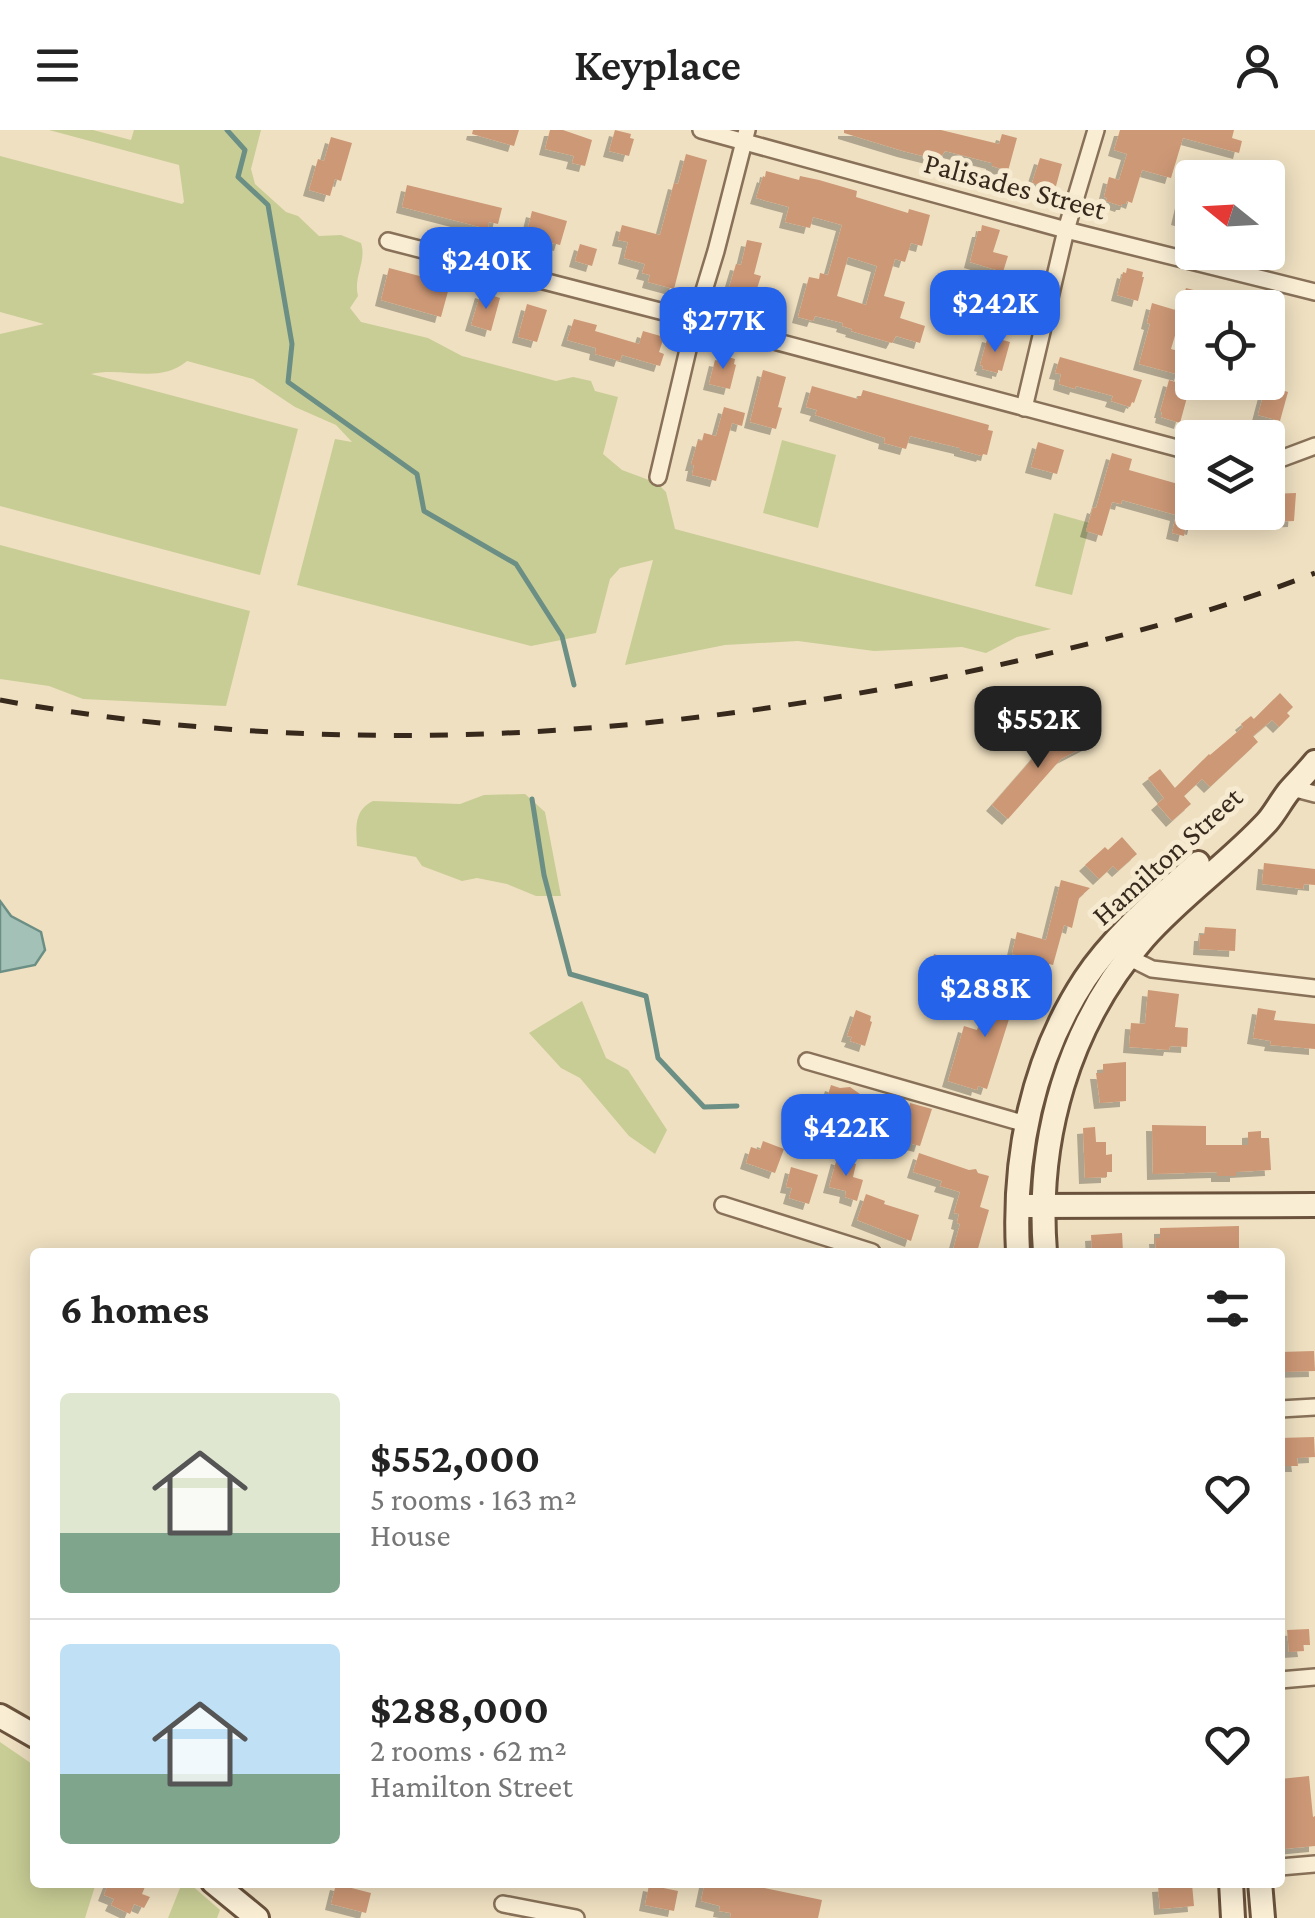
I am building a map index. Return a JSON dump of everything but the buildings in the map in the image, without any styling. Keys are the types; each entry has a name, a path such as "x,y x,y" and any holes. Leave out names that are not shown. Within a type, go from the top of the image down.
{"main road":[{"name":"Hamilton Street","path":"1018,1248 1016,1206 1026,1124 1039,1074 1058,1026 1086,977 1120,952 1176,883 1258,810 1298,792 1315,762"},
{"name":"Hamilton Street","path":"1046,1248 1044,1206 1051,1124 1079,1038 1120,952"},
{"path":"1016,1206 1315,1205"},
{"path":"0,1716 30,1733"},
{"path":"221,1888 257,1918"},
{"path":"1232,1888 1234,1918"},
{"path":"1260,1888 1263,1918"}],"street":[{"name":"Palisades Street","path":"701,130 746,135 1066,230 1315,292"},
{"path":"1024,408 1066,230 1096,130"},
{"path":"658,478 695,320 746,135"},
{"path":"388,241 1175,448"},
{"path":"1285,457 1315,446"},
{"path":"1120,952 1152,970 1315,988"},
{"path":"807,1060 1026,1124"},
{"path":"722,1206 859,1248"},
{"path":"1285,1409 1315,1407"},
{"path":"1285,1680 1315,1677"},
{"path":"1285,1867 1315,1864"},
{"path":"503,1904 576,1918"}],"green space":[{"path":"49,130 93,130 131,140 134,130 261,130 251,169 255,184 319,236 341,235 361,243 358,296 350,308 361,322 428,338 462,356 556,381 573,377 591,381 595,391 618,397 603,454 622,470 657,483 666,492 675,529 1051,629 1017,637 986,653 962,647 874,651 798,641 725,645 625,665 653,560 620,568 610,579 596,633 531,646 297,585 335,439 352,442 336,425 295,407 253,379 187,361 153,374 91,374 298,429 260,575 0,506 0,334 44,324 0,312 0,156 184,202 179,165"},
{"path":"782,440 836,455 818,528 763,513"},
{"path":"1054,513 1090,523 1072,595 1035,586"},
{"path":"0,545 250,611 226,706 83,699 49,686 0,679"},
{"path":"525,794 545,812 561,896 536,896 507,884 477,878 462,881 422,866 416,857 357,846 359,814 373,801 460,804 484,795"},
{"path":"582,1001 606,1058 628,1070 667,1130 655,1154 629,1136 580,1078 561,1068 529,1033"},
{"path":"0,1742 30,1763 30,1888 94,1888 85,1918 0,1918"},
{"path":"180,1888 195,1888 220,1910 217,1918 168,1918"}],"water":[{"path":"0,901 11,916 41,932 45,950 35,965 0,972"}],"waterway":[{"path":"227,130 245,150 238,177 268,205 292,344 288,382 417,474 424,511 516,564 562,636 574,685"},
{"path":"532,799 544,875 570,974 646,996 658,1058 704,1107 737,1106"}],"railway":[{"path":"0,700 123,719 246,730 492,734 615,726 737,712 981,669 1150,627 1315,573"}]}
